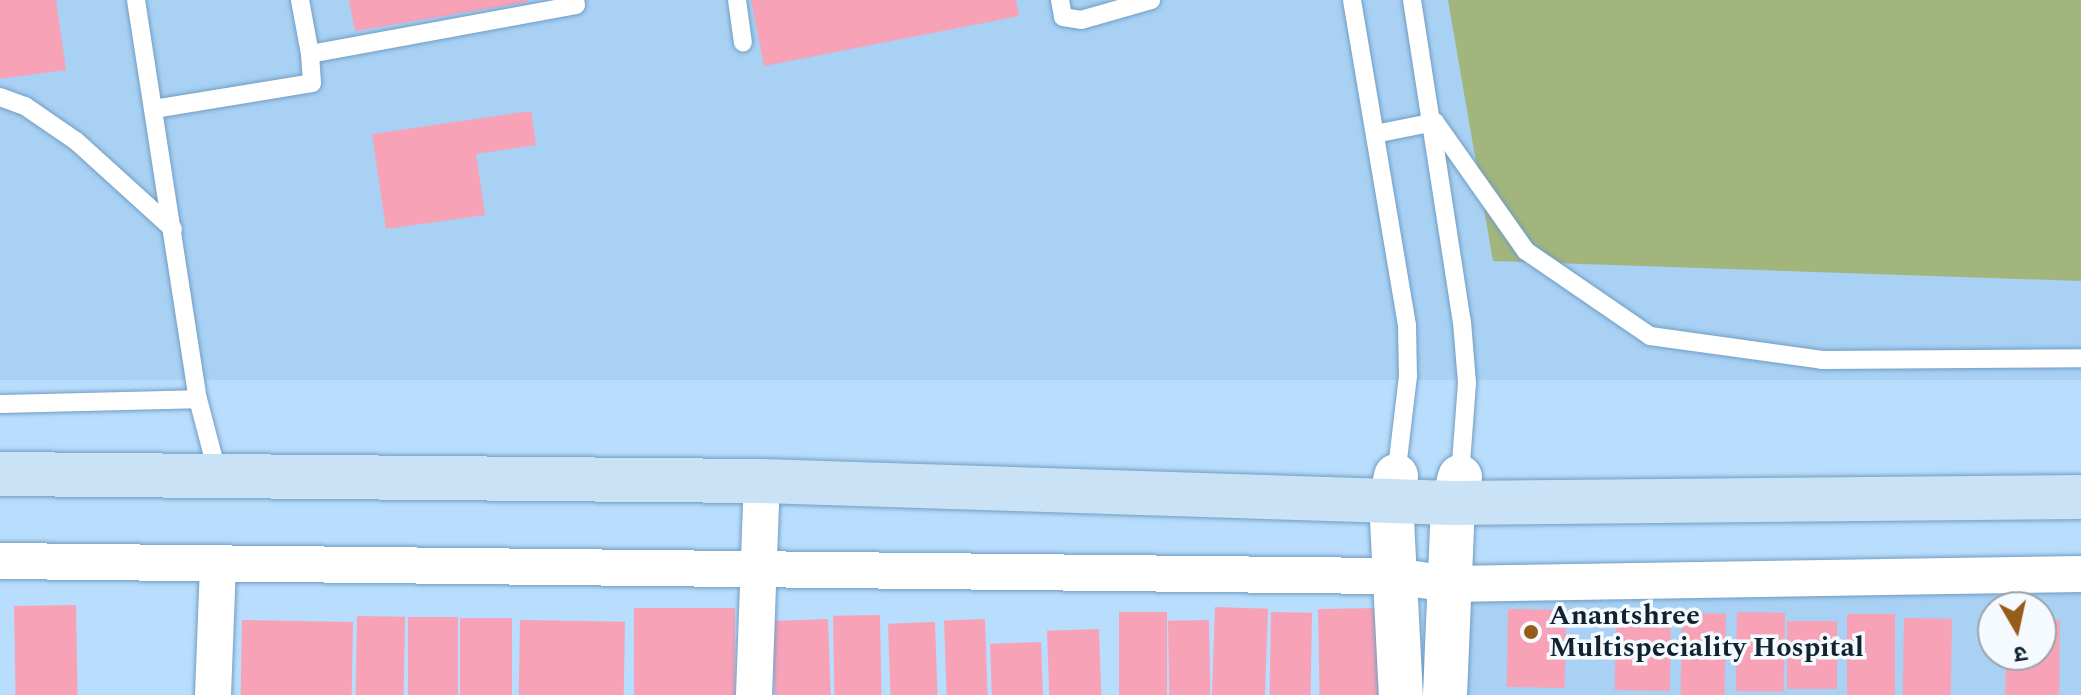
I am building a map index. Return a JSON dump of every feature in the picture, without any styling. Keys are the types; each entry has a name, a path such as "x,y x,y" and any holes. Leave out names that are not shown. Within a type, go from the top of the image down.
{"main road":[{"path":"0,456 1457,490 2081,497"},
{"path":"0,474 1394,488"},
{"path":"1457,490 2081,475"}],"street":[{"path":"754,695 762,481"},
{"path":"1394,488 1401,695"},
{"path":"1445,695 1448,584 1457,490"},
{"path":"0,561 1395,576 1448,584 2081,574"},
{"path":"213,695 218,564"}],"lane":[{"path":"136,0 198,399 214,460"},
{"path":"154,109 312,83 300,0"},
{"path":"310,54 576,5 575,0"},
{"path":"737,0 743,43"},
{"path":"1060,0 1063,17 1081,20 1151,0"},
{"path":"1352,0 1407,325 1408,376 1394,488"},
{"path":"1412,0 1435,122 1467,383 1457,490"},
{"path":"0,97 25,106 76,141 173,229"},
{"path":"1375,134 1435,122"},
{"path":"1435,122 1526,251 1650,336 1822,360 2081,358"},
{"path":"0,404 198,399"}],"shaded area":[{"path":"0,0 2081,0 2081,380 0,380"},
{"path":"2081,574 2081,695 1450,695 1448,584"}],"green space":[{"path":"1448,0 2081,0 2081,281 1493,261"}],"building":[{"path":"0,0 56,0 66,70 0,79"},
{"path":"349,0 528,0 528,2 355,31"},
{"path":"751,0 1016,0 1019,16 764,66"},
{"path":"531,111 536,145 476,154 485,215 386,229 372,134"},
{"path":"76,605 78,695 16,695 14,606"},
{"path":"1215,607 1268,609 1265,695 1212,695"},
{"path":"634,608 735,608 735,695 634,695"},
{"path":"1378,608 1380,695 1320,695 1318,609"},
{"path":"1508,609 1566,610 1565,688 1507,687"},
{"path":"1119,612 1167,612 1167,695 1119,695"},
{"path":"1271,612 1312,613 1311,695 1270,695"},
{"path":"1737,612 1785,613 1784,692 1736,691"},
{"path":"1682,613 1726,614 1725,695 1681,695"},
{"path":"1847,614 1895,614 1895,695 1847,695"},
{"path":"880,615 881,695 834,695 833,616"},
{"path":"1616,615 1671,616 1670,691 1615,690"},
{"path":"357,616 405,617 404,695 356,695"},
{"path":"408,617 458,617 458,695 408,695"},
{"path":"460,618 512,618 512,695 460,695"},
{"path":"1904,618 1952,619 1951,695 1903,695"},
{"path":"828,619 831,695 775,695 772,621"},
{"path":"985,619 988,695 947,695 944,620"},
{"path":"242,620 353,622 352,695 241,695"},
{"path":"520,620 625,622 624,695 519,695"},
{"path":"1209,620 1210,695 1169,695 1168,621"},
{"path":"2057,620 2060,620 2059,695 2005,695 2006,671 2057,671"},
{"path":"1787,621 1837,621 1837,689 1787,689"},
{"path":"935,622 938,695 891,695 888,624"},
{"path":"1099,629 1101,695 1049,695 1047,631"},
{"path":"1041,642 1043,695 992,695 990,644"}],"place":[{"name":"Anantshree Multispeciality Hospital","path":"1531,632"}]}
